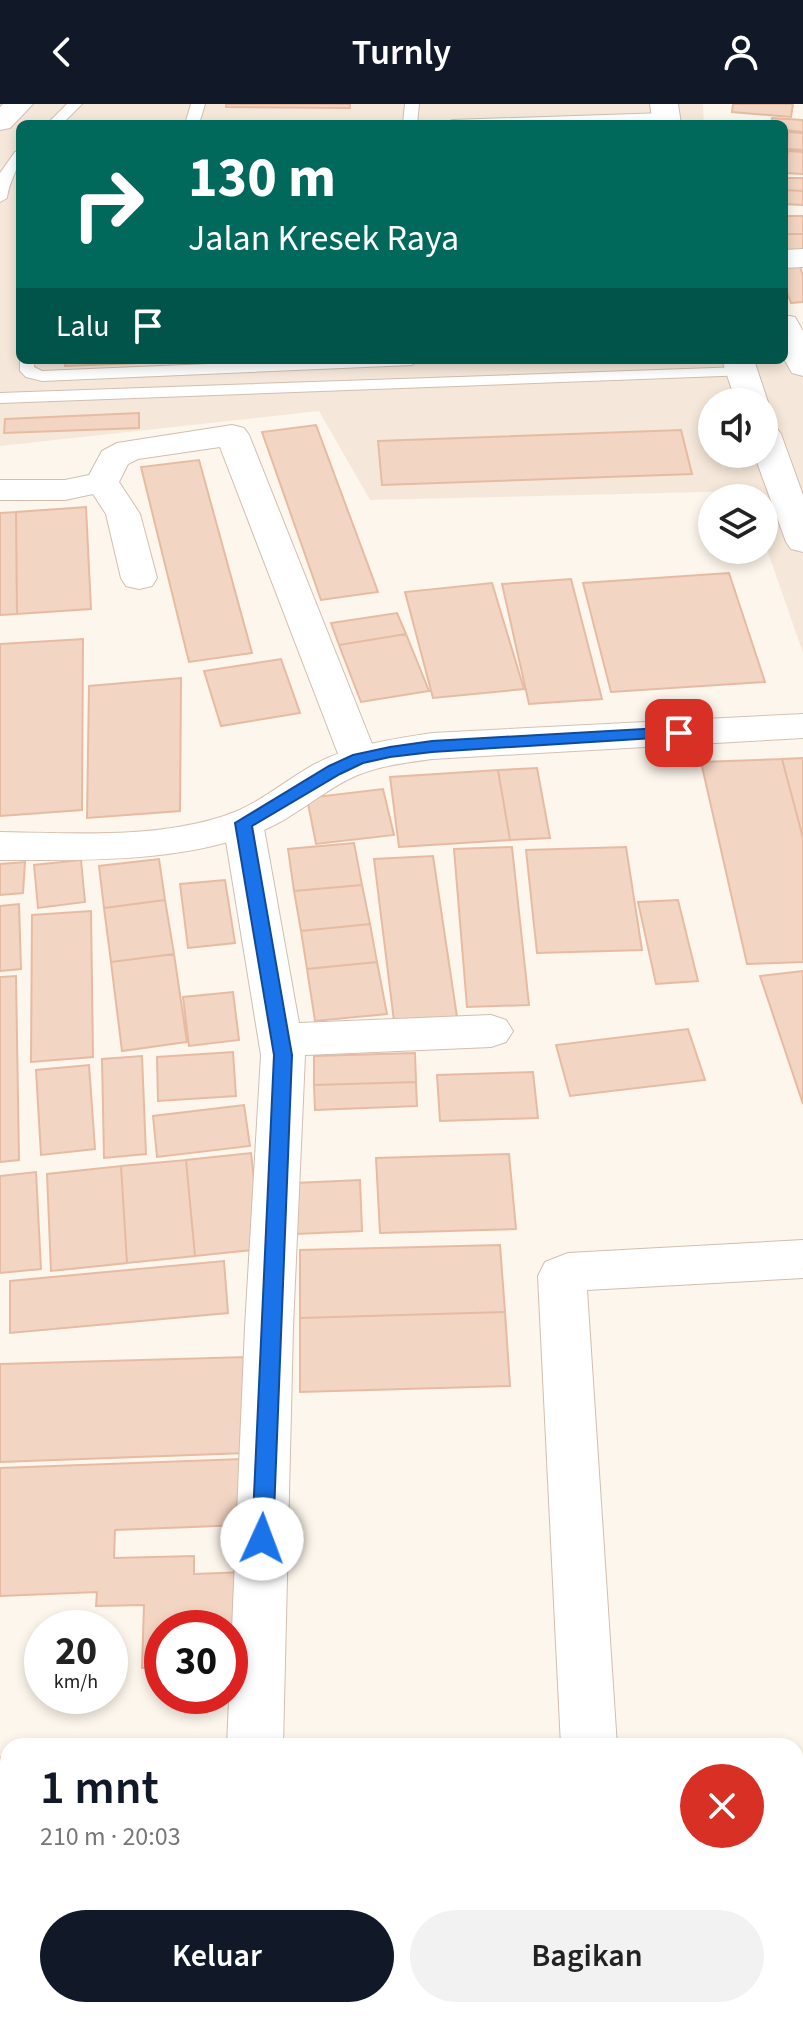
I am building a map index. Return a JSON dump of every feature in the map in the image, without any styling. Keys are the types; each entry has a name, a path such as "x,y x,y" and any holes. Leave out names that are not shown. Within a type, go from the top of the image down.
{"street":[{"path":"0,122 19,104"},
{"path":"788,333 803,366"},
{"path":"102,482 114,458 129,450 232,435 359,759"},
{"path":"776,468 803,542"},
{"path":"0,490 65,490 102,482"},
{"path":"102,482 123,514 139,578"},
{"path":"0,846 150,844 202,836 269,811 334,770 359,759 432,746 803,726"},
{"path":"243,823 283,1055 269,1327 255,1738"},
{"path":"281,1040 491,1031"},
{"path":"589,1738 562,1276 568,1272 803,1259"}],"lane":[{"path":"58,120 75,104"},
{"path":"547,120 665,115"},
{"path":"0,198 2,180 16,161"},
{"path":"26,364 32,374 42,376 320,364"},
{"path":"0,398 744,378"}],"shaded area":[{"path":"0,104 703,104 704,120 16,120 16,364 788,364 788,339 803,372 803,653 772,564 778,564 778,484 698,484 698,492 370,500 319,411 0,446"}],"building":[{"path":"226,104 350,104 350,108 226,107"},
{"path":"733,104 793,104 791,117 732,112"},
{"path":"772,118 803,120 803,132 788,130 788,120"},
{"path":"788,132 803,133 803,150 788,149"},
{"path":"788,151 803,152 803,174 788,173"},
{"path":"788,178 803,178 803,191 788,190"},
{"path":"788,190 803,191 803,205 788,204"},
{"path":"788,216 803,216 803,234 788,234"},
{"path":"788,234 803,234 803,252 788,253"},
{"path":"798,262 803,275 803,302 791,303 788,295 788,263"},
{"path":"65,364 115,364 65,366"},
{"path":"139,413 139,428 4,433 5,419"},
{"path":"316,425 378,592 321,600 262,432"},
{"path":"681,430 692,474 382,485 378,441"},
{"path":"199,460 252,653 189,662 141,467"},
{"path":"86,507 91,609 17,614 16,512"},
{"path":"16,512 17,614 0,615 0,513"},
{"path":"729,573 765,682 611,692 583,583"},
{"path":"571,579 602,699 529,704 502,584"},
{"path":"492,583 524,689 433,698 405,592"},
{"path":"397,613 406,634 339,645 331,623"},
{"path":"406,634 429,691 361,702 339,645"},
{"path":"83,639 82,810 0,816 0,644"},
{"path":"281,659 300,713 221,726 204,671"},
{"path":"181,678 180,811 87,818 89,686"},
{"path":"803,758 803,838 782,759"},
{"path":"782,759 803,838 803,962 747,964 701,762"},
{"path":"537,768 550,838 510,840 498,770"},
{"path":"498,770 510,840 399,847 390,777"},
{"path":"383,789 394,835 316,844 307,798"},
{"path":"354,843 362,885 294,891 288,849"},
{"path":"512,847 529,1005 467,1007 454,849"},
{"path":"626,847 642,950 537,953 526,850"},
{"path":"433,856 457,1017 394,1021 374,859"},
{"path":"159,859 165,900 104,908 99,866"},
{"path":"81,860 85,902 38,908 34,865"},
{"path":"25,862 23,893 0,895 0,864"},
{"path":"225,880 235,943 188,948 180,884"},
{"path":"362,885 370,924 301,931 294,891"},
{"path":"165,900 174,954 111,962 104,908"},
{"path":"678,900 698,981 656,984 638,902"},
{"path":"19,904 21,969 0,971 0,906"},
{"path":"91,911 93,1057 31,1062 32,915"},
{"path":"370,924 377,962 307,969 301,931"},
{"path":"174,954 187,1042 122,1051 111,962"},
{"path":"377,962 387,1014 315,1021 307,969"},
{"path":"803,971 803,1104 760,976"},
{"path":"16,976 19,1160 0,1162 0,977"},
{"path":"233,992 239,1040 189,1046 183,997"},
{"path":"688,1029 705,1080 570,1096 556,1045"},
{"path":"233,1052 236,1096 158,1101 157,1057"},
{"path":"415,1053 416,1082 314,1085 314,1056"},
{"path":"142,1056 146,1154 104,1158 102,1059"},
{"path":"89,1065 95,1149 41,1155 36,1070"},
{"path":"533,1072 538,1118 440,1121 437,1075"},
{"path":"416,1082 417,1106 315,1110 314,1085"},
{"path":"244,1105 250,1146 157,1157 153,1116"},
{"path":"251,1153 262,1249 195,1256 186,1160"},
{"path":"509,1154 516,1229 380,1233 376,1158"},
{"path":"186,1160 195,1256 127,1263 121,1166"},
{"path":"121,1166 127,1263 51,1271 47,1174"},
{"path":"36,1172 41,1269 0,1273 0,1176"},
{"path":"360,1180 362,1231 296,1234 295,1183"},
{"path":"500,1245 505,1312 300,1318 300,1250"},
{"path":"224,1261 228,1313 10,1333 10,1281"},
{"path":"505,1312 510,1386 300,1392 300,1318"},
{"path":"247,1357 246,1453 0,1462 0,1364"},
{"path":"242,1459 242,1525 115,1530 114,1558 194,1556 194,1574 245,1572 245,1610 144,1610 142,1668 144,1605 96,1606 97,1592 0,1596 0,1468"}],"route":[{"path":"262,1539 283,1055 243,823 269,811 334,770 359,759 390,752 432,746 679,733"}]}
